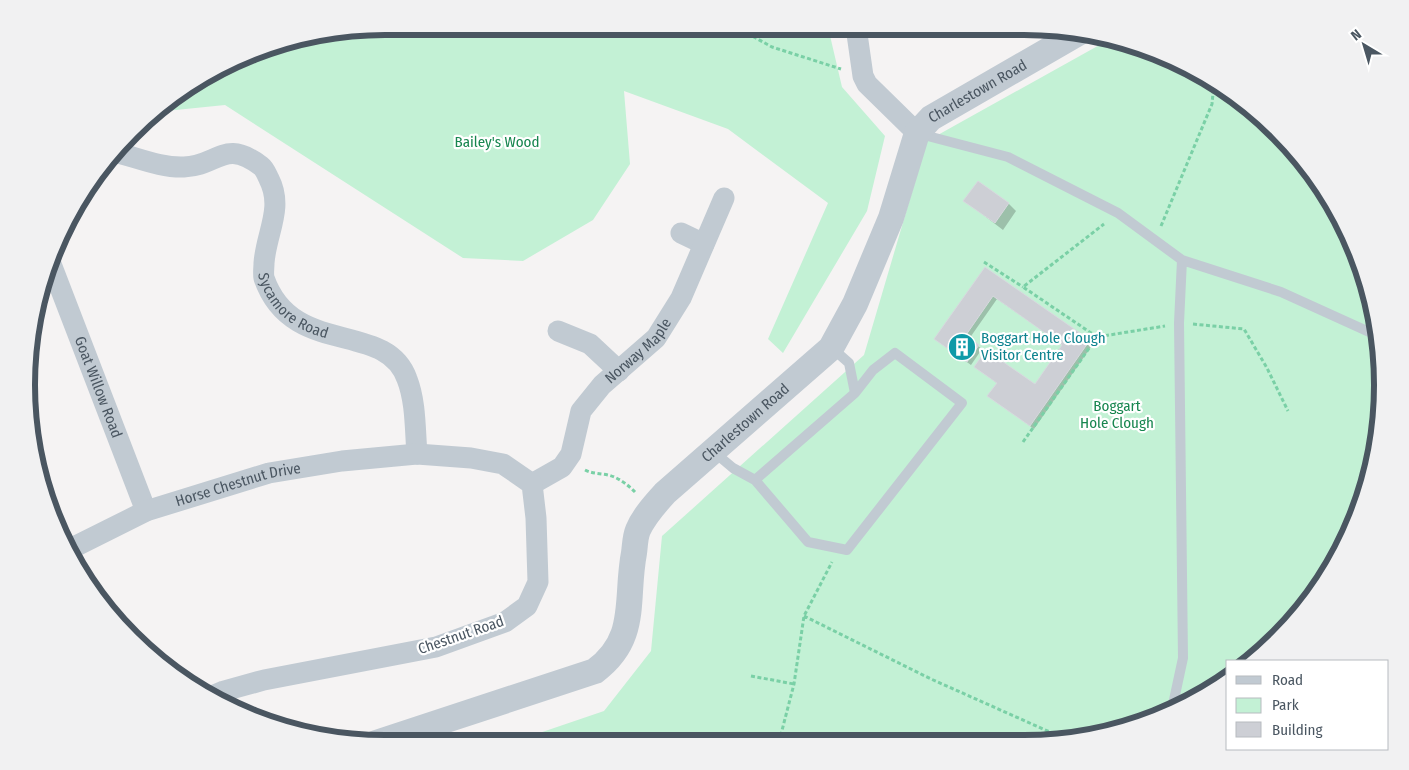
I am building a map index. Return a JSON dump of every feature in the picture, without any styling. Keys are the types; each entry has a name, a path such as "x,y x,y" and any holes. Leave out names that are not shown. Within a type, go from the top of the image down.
{"street":[{"path":"857,35 863,76 867,84 917,133"},
{"name":"Charlestown Road","path":"400,735 595,671 607,662 625,636 629,620 630,575 638,531 650,508 665,492 714,452 831,348 855,304 891,218 917,133 932,118 1070,38"},
{"name":"Sycamore Road","path":"122,154 172,166 185,167 227,152 247,157 263,168 276,192 274,218 265,248 263,276 274,298 290,317 304,326 378,348 394,358 407,379 417,454"},
{"name":"Norway Maple","path":"568,458 581,411 602,385 656,338 681,298 724,198"},
{"path":"681,233 704,244"},
{"name":"Goat Willow Road","path":"54,272 146,512"},
{"path":"558,331 590,344 618,371"},
{"path":"417,454 471,458 503,464 532,484 562,467 568,458"},
{"name":"Horse Chestnut Drive","path":"75,547 146,512 269,473 342,461 417,454"},
{"name":"Chestnut Road","path":"220,693 264,680 436,647 506,622 527,606 538,582 536,518 532,484"}],"lane":[{"path":"917,133 1008,157 1118,213 1182,260 1281,292 1370,332"},
{"path":"1174,701 1183,658 1179,323 1182,260"},
{"path":"831,348 848,362 855,393"},
{"path":"714,452 733,468 756,480 808,542 847,550 962,403 895,353 873,370 855,393 756,480"}],"path":[{"path":"750,35 772,47 863,76"},
{"path":"1155,240 1212,104 1213,91"},
{"path":"1023,287 1118,213"},
{"path":"984,262 1097,337 1179,323 1244,329 1268,368 1288,411"},
{"path":"1024,442 1097,337"},
{"path":"568,458 592,474 602,474 624,482 650,508"},
{"path":"781,735 794,684 804,616 837,548"},
{"path":"804,616 931,679 1053,733"},
{"path":"751,676 794,684"}],"green space":[{"name":"Bailey's Wood","path":"385,35 830,35 842,87 885,136 867,211 783,353 768,339 828,203 728,129 624,91 630,164 593,220 523,261 463,258 225,105 167,111 210,82 251,62 294,47 339,38"},
{"name":"Boggart Hole Clough","path":"1101,44 1158,62 1199,82 1237,107 1287,154 1302,172 1327,210 1347,251 1362,294 1371,339 1373,362 1374,385 1371,431 1362,476 1338,540 1315,579 1287,616 1255,648 1241,660 1226,660 1226,671 1218,676 1179,699 1158,708 1115,723 1092,728 1070,732 1024,735 534,735 604,711 651,651 662,536 864,355 927,141"}],"building":[{"path":"978,181 1009,203 995,223 963,201"},
{"name":"Boggart Hole Clough Visitor Centre","path":"985,267 1090,340 1030,426 987,396 997,383 974,367 986,350 1035,384 1062,345 993,296 966,335 979,345 967,362 934,339"}],"place":[{"name":"Boggart Hole Clough Visitor Centre","path":"962,347"}]}
